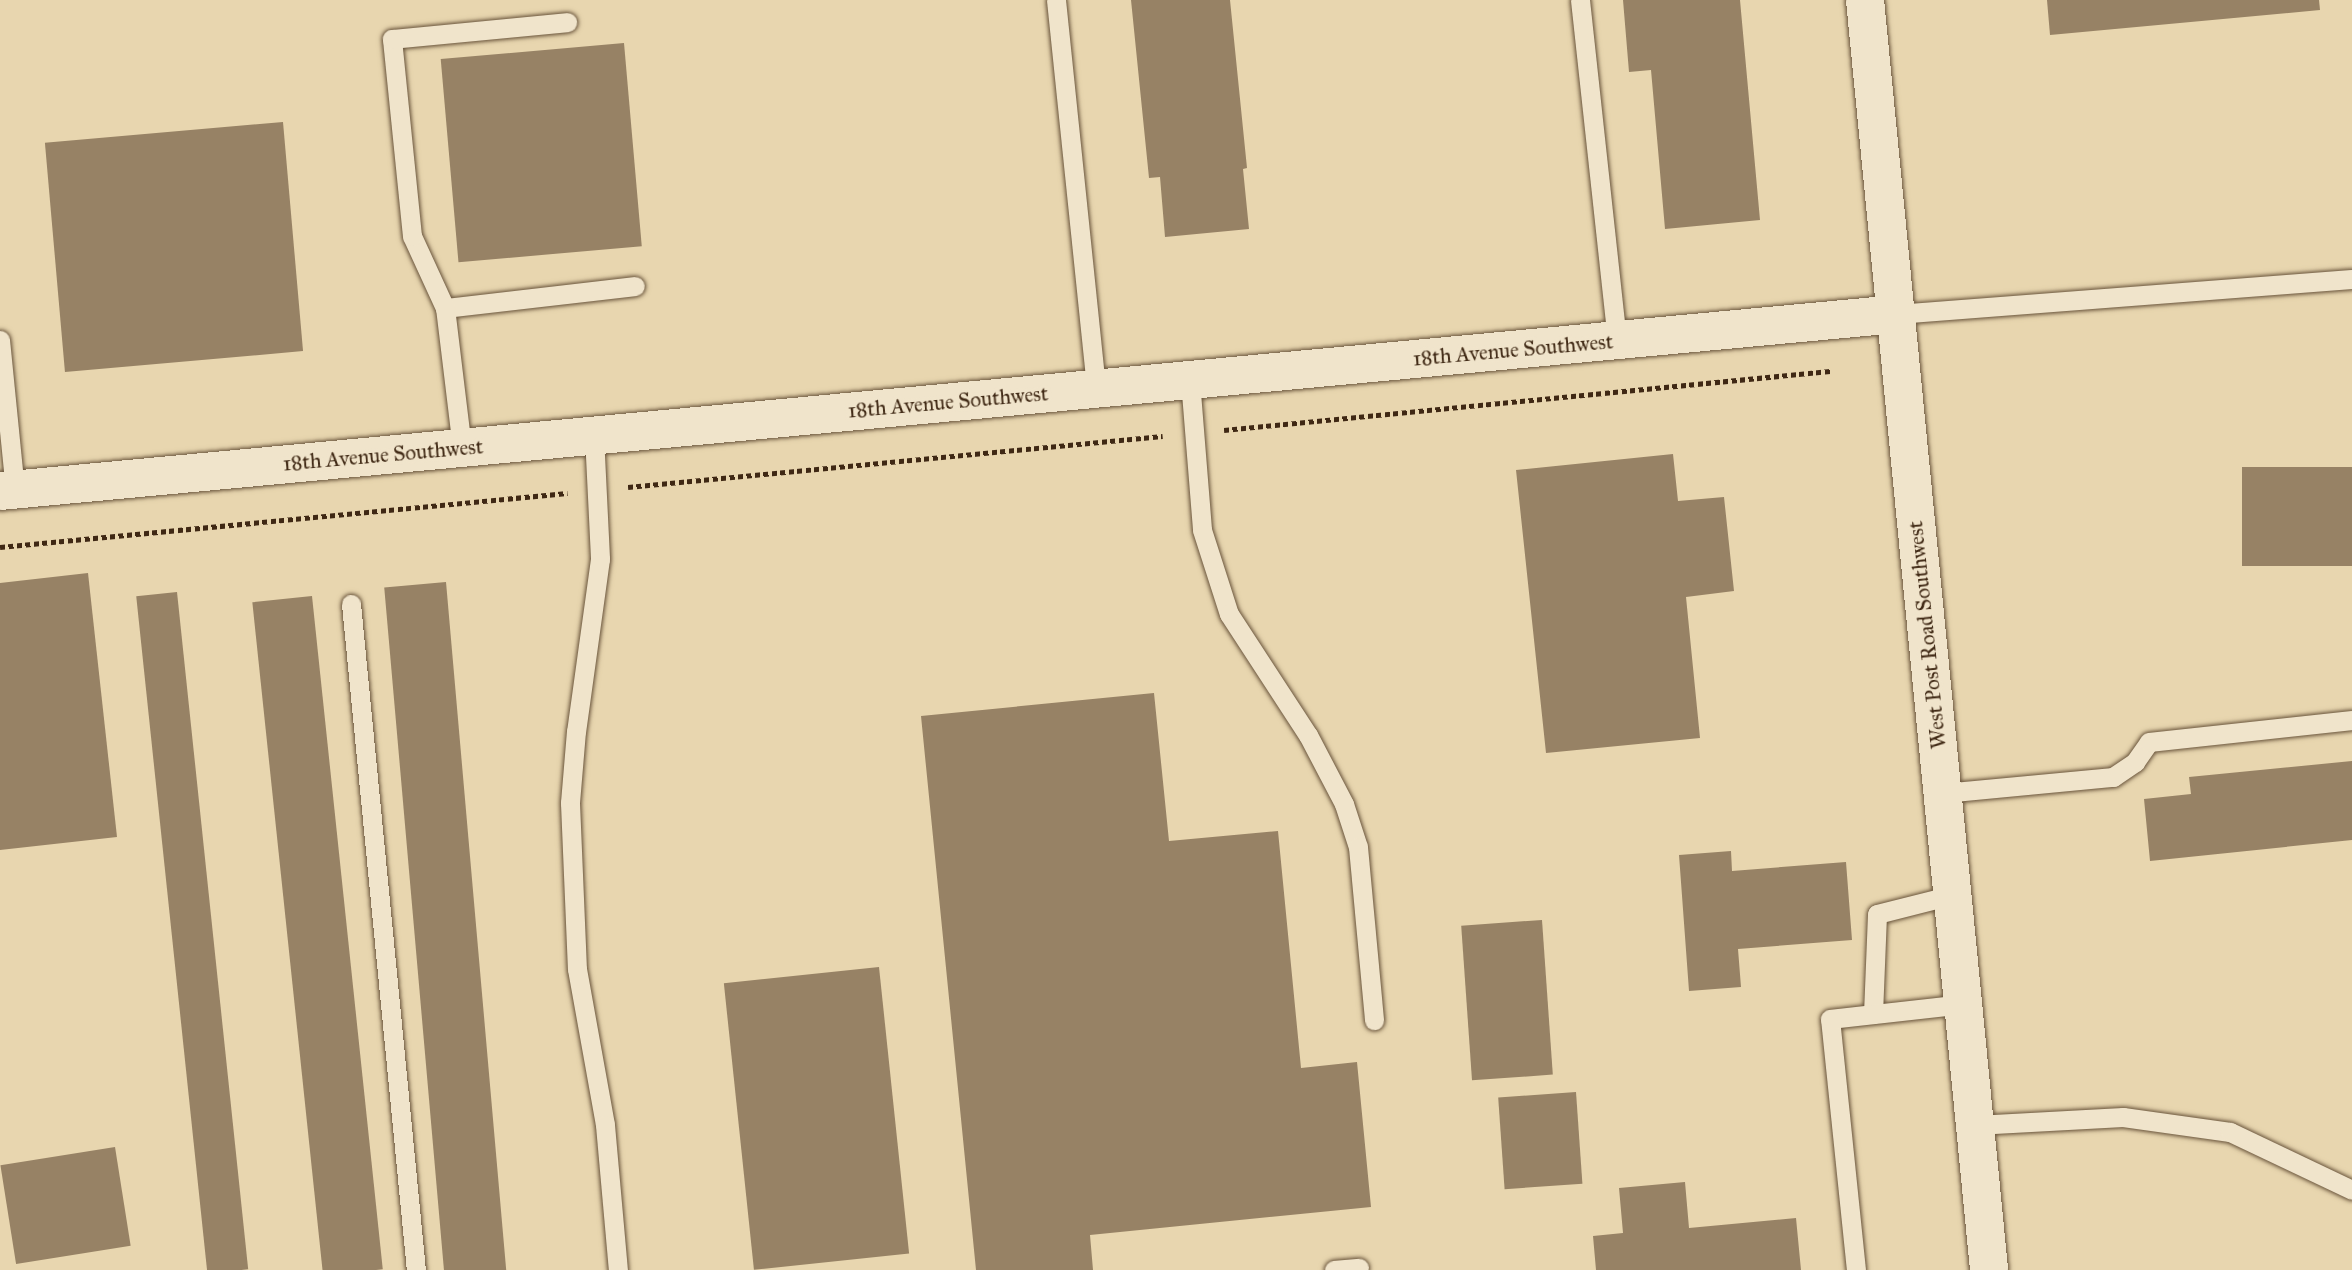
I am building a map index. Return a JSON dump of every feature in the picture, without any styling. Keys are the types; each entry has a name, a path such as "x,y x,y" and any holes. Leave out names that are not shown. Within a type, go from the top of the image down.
{"street":[{"name":"West Post Road Southwest","path":"1865,0 1989,1270"},
{"name":"18th Avenue Southwest","path":"7,490 1896,314"}],"lane":[{"path":"1056,0 1096,389"},
{"path":"1580,0 1617,340"},
{"path":"462,448 445,308 412,236 392,39 567,22"},
{"path":"1896,314 2352,279"},
{"path":"445,308 635,286"},
{"path":"0,340 7,490"},
{"path":"1190,380 1202,530 1229,614 1308,735 1344,804 1358,847 1374,1020"},
{"path":"594,435 600,559 576,731 570,803 577,969 605,1125 618,1270"},
{"path":"351,604 416,1270"},
{"path":"1943,793 2113,777 2135,762 2149,742 2352,720"},
{"path":"1873,1014 1877,915 1952,895"},
{"path":"1856,1270 1830,1019 1964,1004"},
{"path":"1975,1125 2123,1118 2230,1132 2352,1190"},
{"path":"1334,1270 1359,1268"}],"path":[{"path":"0,547 1830,371"}],"building":[{"path":"1131,0 1230,0 1247,168 1243,169 1249,229 1165,237 1160,177 1149,178"},
{"path":"1623,0 1740,0 1760,220 1665,229 1651,70 1629,72"},
{"path":"2047,0 2319,0 2320,10 2050,35"},
{"path":"624,43 642,246 458,262 441,59"},
{"path":"283,122 303,351 65,372 45,143"},
{"path":"1673,454 1678,501 1724,497 1734,591 1686,597 1700,738 1546,753 1516,470"},
{"path":"2242,467 2352,467 2352,566 2242,566"},
{"path":"88,573 117,837 0,850 0,583"},
{"path":"446,582 506,1270 444,1270 384,587"},
{"path":"177,592 248,1269 207,1270 136,596"},
{"path":"312,596 383,1269 323,1270 252,602"},
{"path":"1154,693 1169,841 1278,831 1301,1068 1357,1062 1371,1207 1090,1235 1093,1270 976,1270 921,716"},
{"path":"2352,761 2352,840 2150,861 2144,799 2191,794 2189,777"},
{"path":"1731,851 1732,871 1846,862 1852,940 1738,949 1741,987 1689,991 1679,855"},
{"path":"1542,920 1553,1075 1472,1080 1461,926"},
{"path":"879,967 909,1253 754,1270 724,983"},
{"path":"1576,1092 1582,1184 1505,1189 1498,1097"},
{"path":"115,1147 131,1246 16,1264 0,1165"},
{"path":"1685,1182 1689,1228 1796,1218 1801,1270 1596,1270 1593,1236 1623,1233 1619,1188"}]}
